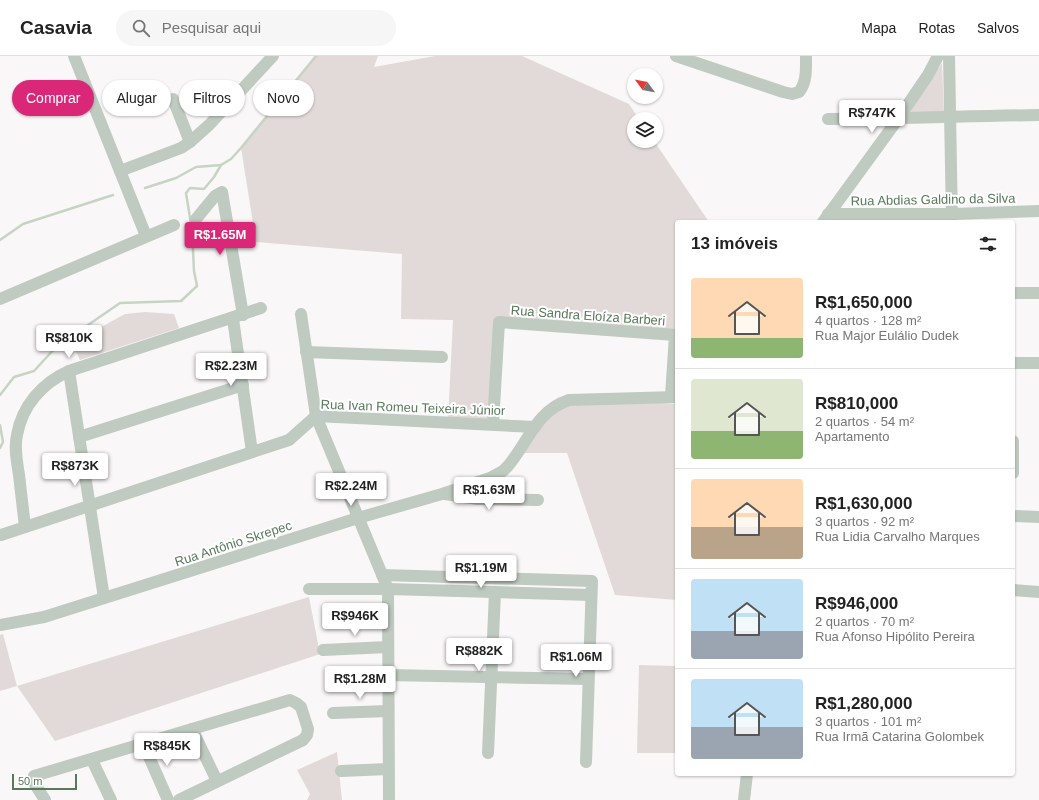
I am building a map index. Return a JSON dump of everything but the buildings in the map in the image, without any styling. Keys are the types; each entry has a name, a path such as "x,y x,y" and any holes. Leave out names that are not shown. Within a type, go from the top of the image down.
{"street":[{"path":"74,56 146,236"},
{"path":"120,171 181,148 190,142 209,125 273,56"},
{"path":"676,56 792,94 799,92 803,87 805,80 806,56"},
{"path":"826,218 898,119 928,75 938,56"},
{"path":"949,56 952,218"},
{"path":"173,99 190,142"},
{"path":"828,119 898,119 949,116 1039,115"},
{"path":"196,219 215,196 222,192 238,317 243,385 252,452"},
{"name":"Rua Abdias Galdino da Silva","path":"826,218 952,218 1039,211"},
{"path":"0,299 174,225"},
{"path":"1015,293 1039,292"},
{"path":"25,527 16,451 16,436 26,409 34,397 48,383 58,376 69,372 238,317 261,308"},
{"path":"301,314 316,416 388,589 388,800"},
{"name":"Rua Sandra Eloíza Barberi","path":"493,424 499,322 675,335 674,397"},
{"path":"306,352 442,357"},
{"path":"1015,363 1039,363"},
{"path":"69,372 104,598"},
{"path":"79,437 243,385"},
{"name":"Rua Antônio Skrepec","path":"0,625 44,617 490,478 503,471 513,460 542,416 561,402 569,400 674,397"},
{"name":"Rua Ivan Romeu Teixeira Júnior","path":"1,535 289,440 316,416 535,427"},
{"path":"442,494 478,499 538,500"},
{"path":"1015,516 1039,517"},
{"path":"382,575 592,580 586,762"},
{"path":"453,577 453,591"},
{"path":"309,589 388,589 591,595"},
{"path":"1015,590 1039,592"},
{"path":"488,753 495,592"},
{"path":"323,650 388,647"},
{"path":"388,675 588,679"},
{"path":"45,800 33,781 34,776 290,700 301,707 308,729 303,740 179,800"},
{"path":"333,713 388,711"},
{"path":"192,729 217,781"},
{"path":"143,743 168,800"},
{"path":"92,760 111,800"},
{"path":"341,771 388,769"},
{"path":"744,800 747,776"}],"shaded area":[{"path":"316,56 378,56 374,67 435,56 522,56 629,104 634,112 627,112 627,148 659,148 708,220 675,220 675,335 495,322 489,420 448,419 453,320 401,319 402,254 256,242 241,148 267,116 314,116 314,80 296,80"},
{"path":"942,63 944,114 906,115"},
{"path":"145,312 174,314 179,328 80,360 72,343 125,314"},
{"path":"632,401 675,404 675,600 615,595 567,453 521,453 540,426 561,404"},
{"path":"309,597 320,654 55,741 17,686"},
{"path":"3,634 17,686 0,691 0,635"},
{"path":"639,665 675,666 675,753 637,753"},
{"path":"337,752 342,800 307,800 310,794 297,770"}],"waterway":[{"path":"0,395 14,377 34,371 56,347 120,303 181,301 197,286 194,271 192,230 186,193 190,188 204,189 214,177 221,165 231,159 241,148 316,56"},
{"path":"145,188 176,178 196,167 221,165"},
{"path":"0,240 23,224 113,195"},
{"path":"0,425 3,442 0,448"}]}
